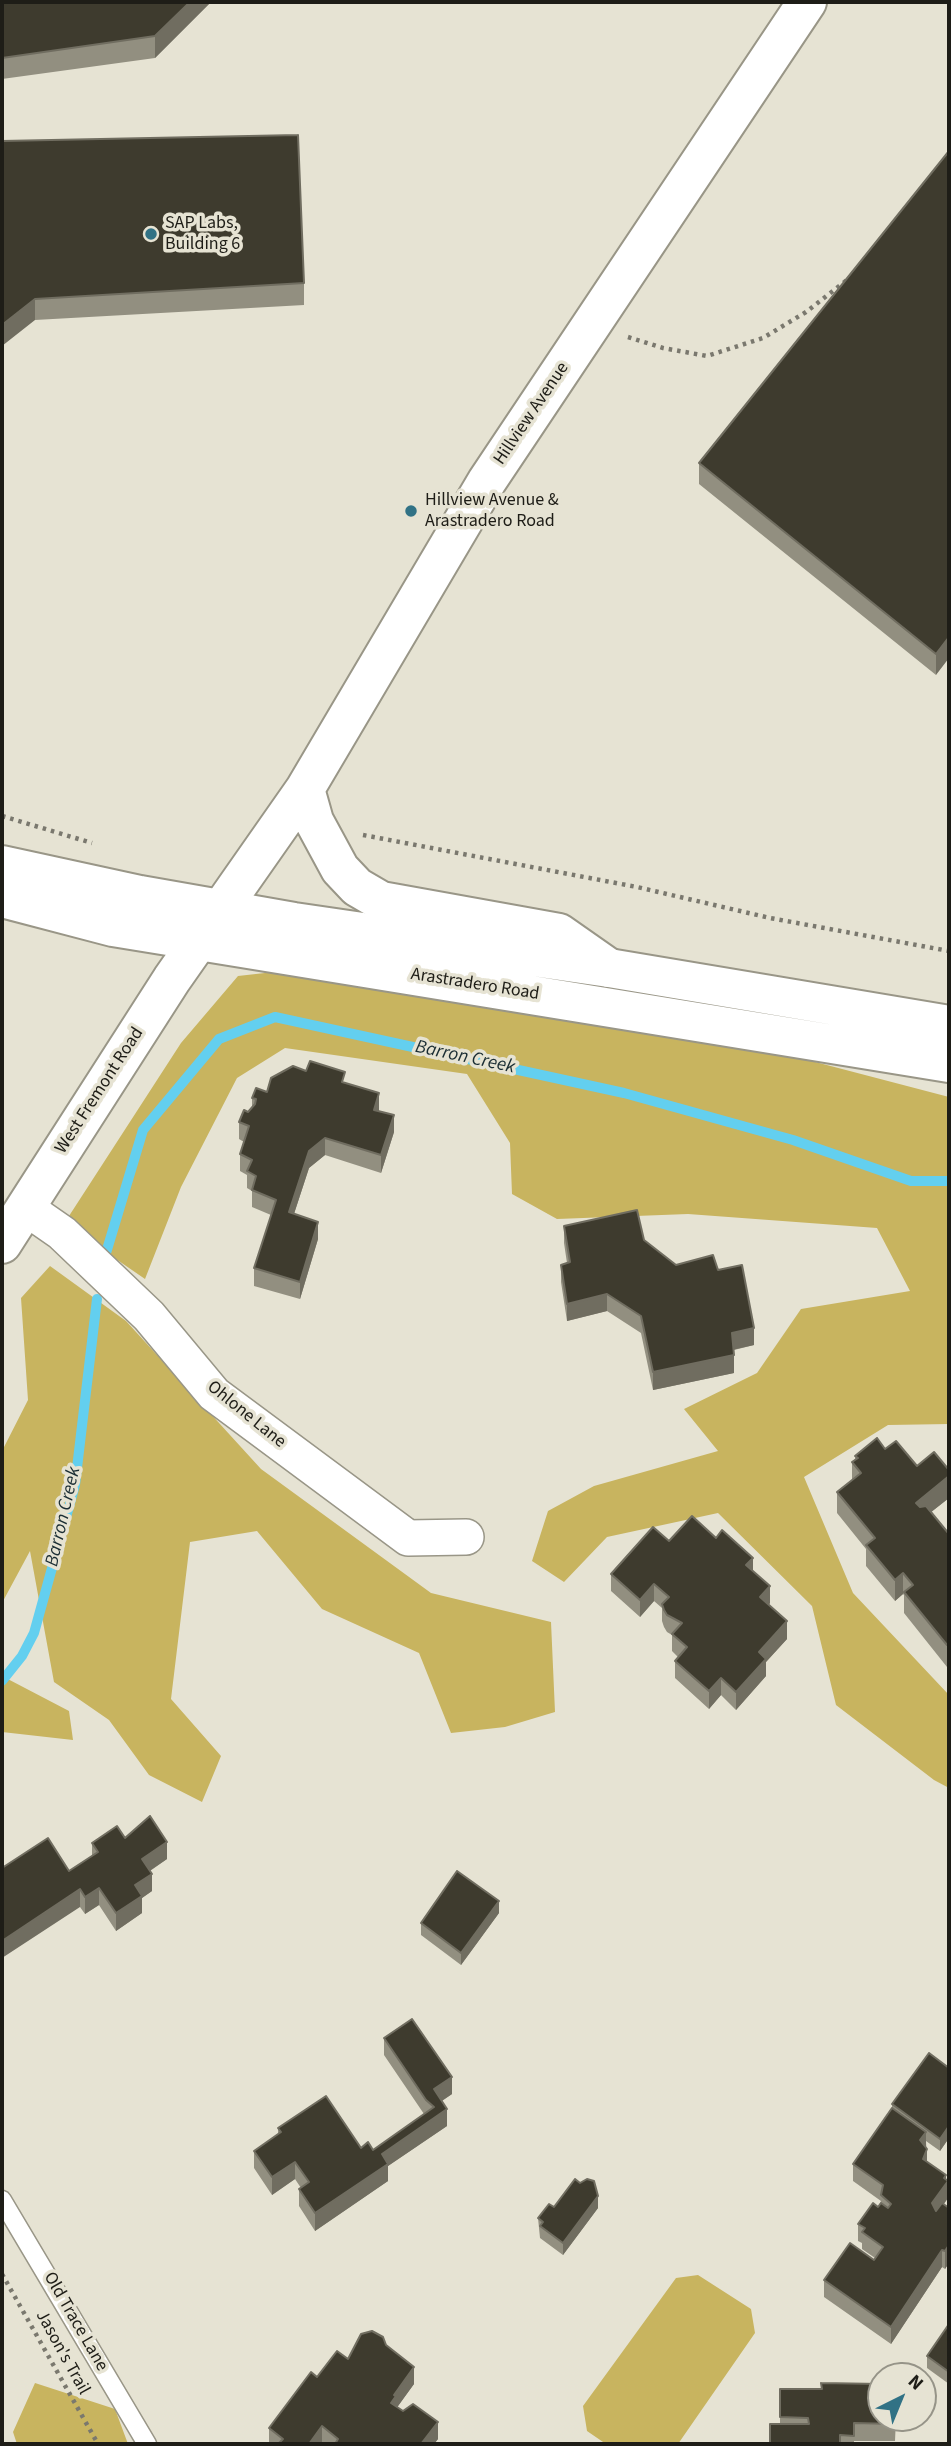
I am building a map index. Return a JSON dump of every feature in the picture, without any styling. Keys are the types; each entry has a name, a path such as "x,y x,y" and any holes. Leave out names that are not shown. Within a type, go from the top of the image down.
{"main road":[{"name":"Hillview Avenue","path":"210,924 305,789 487,481 807,2"},
{"path":"305,789 314,821 333,858 356,887 373,897 381,901 559,933 610,968"},
{"name":"Arastradero Road","path":"2,865 210,924 949,1063"},
{"name":"Arastradero Road","path":"2,898 113,926 210,924 610,968 949,1025"},
{"name":"West Fremont Road","path":"2,1244 210,924"}],"street":[{"name":"Ohlone Lane","path":"26,1208 62,1233 149,1316 214,1394 408,1538 466,1538"}],"lane":[{"name":"Old Trace Lane","path":"2,2200 147,2444"}],"path":[{"path":"628,337 663,348 707,356 763,338 806,312 856,271"},
{"path":"356,833 637,887 770,918 949,951"},
{"name":"Jason's Trail","path":"2,2274 98,2444"}],"shaded area":[{"path":"345,964 674,1025 949,1097 949,1424 888,1425 804,1477 853,1593 949,1695 949,1788 934,1780 836,1705 812,1606 718,1513 607,1537 564,1582 532,1561 548,1511 594,1486 718,1451 684,1409 757,1373 801,1309 910,1291 877,1228 688,1214 557,1219 512,1194 510,1143 467,1074 285,1048 237,1078 181,1187 145,1279 84,1237 69,1216 181,1043 238,976"},
{"path":"50,1266 126,1321 261,1469 431,1593 551,1622 555,1712 505,1727 451,1733 419,1653 322,1609 257,1531 190,1542 171,1699 221,1756 202,1802 149,1775 109,1720 54,1682 30,1551 2,1603 2,1451 28,1400 21,1298"},
{"path":"2,1676 69,1711 73,1740 2,1732"},
{"path":"698,2275 751,2309 755,2333 678,2444 606,2444 587,2431 583,2406 676,2278"},
{"path":"35,2383 115,2409 128,2444 17,2444 13,2432"}],"building":[{"path":"2,2 190,2 155,36 2,58"},
{"name":"SAP Labs, Building 6","path":"298,135 304,283 35,299 2,325 2,141"},
{"path":"949,151 949,637 936,654 699,463"},
{"path":"310,1061 345,1072 342,1082 379,1093 374,1110 394,1115 381,1155 325,1138 309,1151 289,1212 318,1222 300,1282 254,1268 276,1200 252,1190 256,1176 247,1171 252,1160 240,1154 249,1126 239,1122 244,1110 248,1112 255,1104 256,1099 252,1098 256,1088 267,1092 271,1078 293,1066 306,1071"},
{"path":"637,1210 644,1240 676,1265 713,1255 718,1270 742,1265 754,1328 732,1333 734,1355 653,1372 641,1316 607,1294 567,1304 561,1265 570,1262 564,1226"},
{"path":"877,1438 885,1449 896,1441 917,1466 934,1452 949,1470 949,1476 916,1503 920,1507 926,1506 949,1534 947,1645 904,1592 913,1585 903,1573 895,1580 866,1545 875,1538 837,1492 861,1473 852,1462 858,1458 855,1456"},
{"path":"692,1516 716,1538 722,1530 753,1558 746,1565 770,1586 760,1597 787,1621 759,1652 766,1659 736,1692 721,1678 709,1691 675,1661 687,1647 672,1634 682,1623 667,1615 664,1610 662,1604 669,1597 654,1584 640,1600 611,1574 653,1527 669,1541"},
{"path":"150,1816 167,1842 142,1859 152,1874 135,1885 142,1896 116,1913 99,1888 85,1897 80,1889 2,1941 2,1868 48,1838 69,1871 98,1852 92,1843 117,1826 125,1838"},
{"path":"457,1871 499,1901 461,1953 421,1923"},
{"path":"412,2019 452,2077 434,2089 447,2109 382,2154 388,2164 315,2213 299,2189 309,2182 295,2162 272,2177 254,2151 281,2132 278,2128 326,2096 361,2148 368,2142 373,2150 434,2107 426,2100 384,2038"},
{"path":"929,2053 949,2068 949,2126 940,2139 892,2104"},
{"path":"892,2108 926,2132 920,2140 927,2149 923,2159 946,2175 944,2178 948,2181 932,2203 936,2211 942,2203 949,2208 949,2245 945,2251 942,2250 891,2327 824,2280 850,2243 874,2260 883,2247 862,2232 865,2228 858,2224 873,2203 878,2207 881,2203 888,2208 891,2204 881,2195 883,2185 853,2164"},
{"path":"575,2179 580,2183 587,2179 594,2181 598,2196 563,2243 540,2226 543,2222 538,2218 549,2204 554,2207"},
{"path":"949,2324 949,2372 927,2356"},
{"path":"372,2331 383,2337 386,2345 414,2367 391,2403 403,2411 413,2404 438,2422 421,2444 335,2444 338,2439 322,2426 309,2444 278,2444 283,2439 269,2428 311,2372 317,2377 337,2351 348,2359 361,2334"},
{"path":"821,2383 867,2384 867,2423 854,2423 854,2436 840,2435 840,2444 770,2444 770,2424 809,2424 808,2418 780,2417 780,2389 822,2389"}],"waterway":[{"name":"Barron Creek","path":"106,1253 143,1130 219,1039 275,1017 624,1093 793,1140 911,1181 949,1181"},
{"name":"Barron Creek","path":"2,1681 22,1656 34,1633 75,1485 97,1299"}],"place":[{"name":"SAP Labs, Building 6","path":"151,234"},
{"name":"Hillview Avenue & Arastradero Road","path":"411,511"}]}
